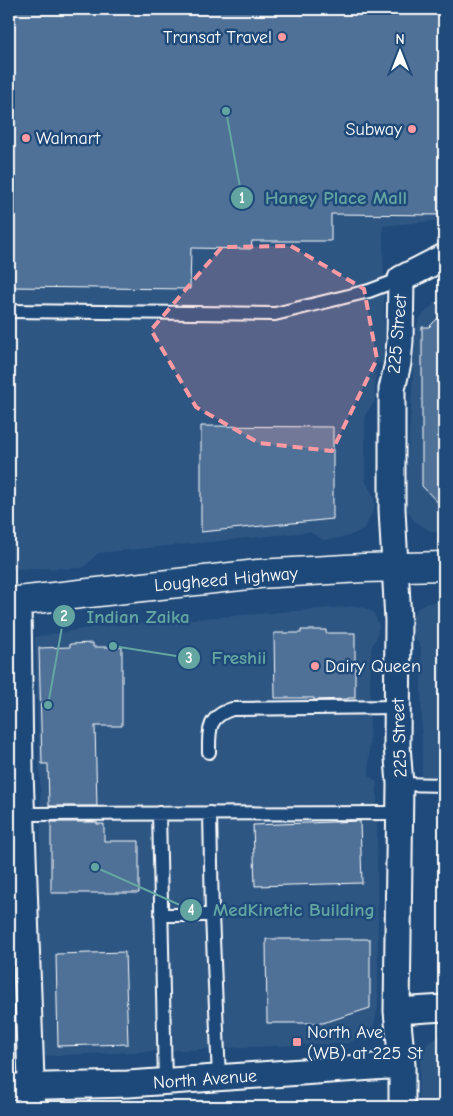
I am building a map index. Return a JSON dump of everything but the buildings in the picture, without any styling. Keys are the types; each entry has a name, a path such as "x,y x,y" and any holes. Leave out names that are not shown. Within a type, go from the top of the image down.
{"main road":[{"name":"Lougheed Highway","path":"13,601 258,574 444,566"}],"street":[{"path":"401,279 444,256"},
{"name":"225 Street","path":"401,279 400,341 398,363 392,389 392,509 398,621 397,746 400,813 397,1011 402,1065 402,1107"},
{"path":"13,601 22,814 24,1094"},
{"path":"397,1011 444,1008"},
{"name":"North Avenue","path":"24,1094 402,1065"}],"lane":[{"path":"9,311 275,314 369,291 401,279"},
{"path":"209,752 209,728 222,712 232,709 397,707"},
{"path":"400,784 444,785"},
{"path":"159,813 166,1082"},
{"path":"210,813 219,1078"},
{"path":"22,814 400,813"},
{"path":"162,915 212,915"}],"highlighted area":[{"path":"291,246 364,289 377,359 332,451 259,443 196,407 151,330 222,247"}],"shaded area":[{"path":"9,9 444,9 444,220 383,226 385,360 383,363 376,364 375,401 365,415 365,480 374,497 374,509 366,526 361,531 346,537 324,540 309,532 98,553 83,568 9,569"},
{"path":"444,293 444,533 439,533 431,531 414,521 407,510 405,500 416,329 420,318"},
{"path":"444,600 444,785 422,784 421,647 413,635 413,615 424,604"},
{"path":"355,606 365,608 374,613 379,626 376,639 371,648 369,775 377,783 378,1007 374,1024 370,1031 364,1036 347,1043 41,1056 38,936 41,813 35,637 95,627"},
{"path":"9,966 12,1052 11,1060 9,1060"},
{"path":"444,1035 444,1107 418,1107 420,1059 428,1043"}],"place":[{"name":"Transat Travel","path":"282,37"},
{"name":"Haney Place Mall","path":"226,111"},
{"name":"Subway","path":"412,129"},
{"name":"Walmart","path":"26,138"},
{"name":"Freshii","path":"113,646"},
{"name":"Dairy Queen","path":"315,666"},
{"name":"Indian Zaika","path":"48,705"},
{"name":"MedKinetic Building","path":"95,867"},
{"name":"North Ave (WB) at 225 St","path":"297,1042"}]}
